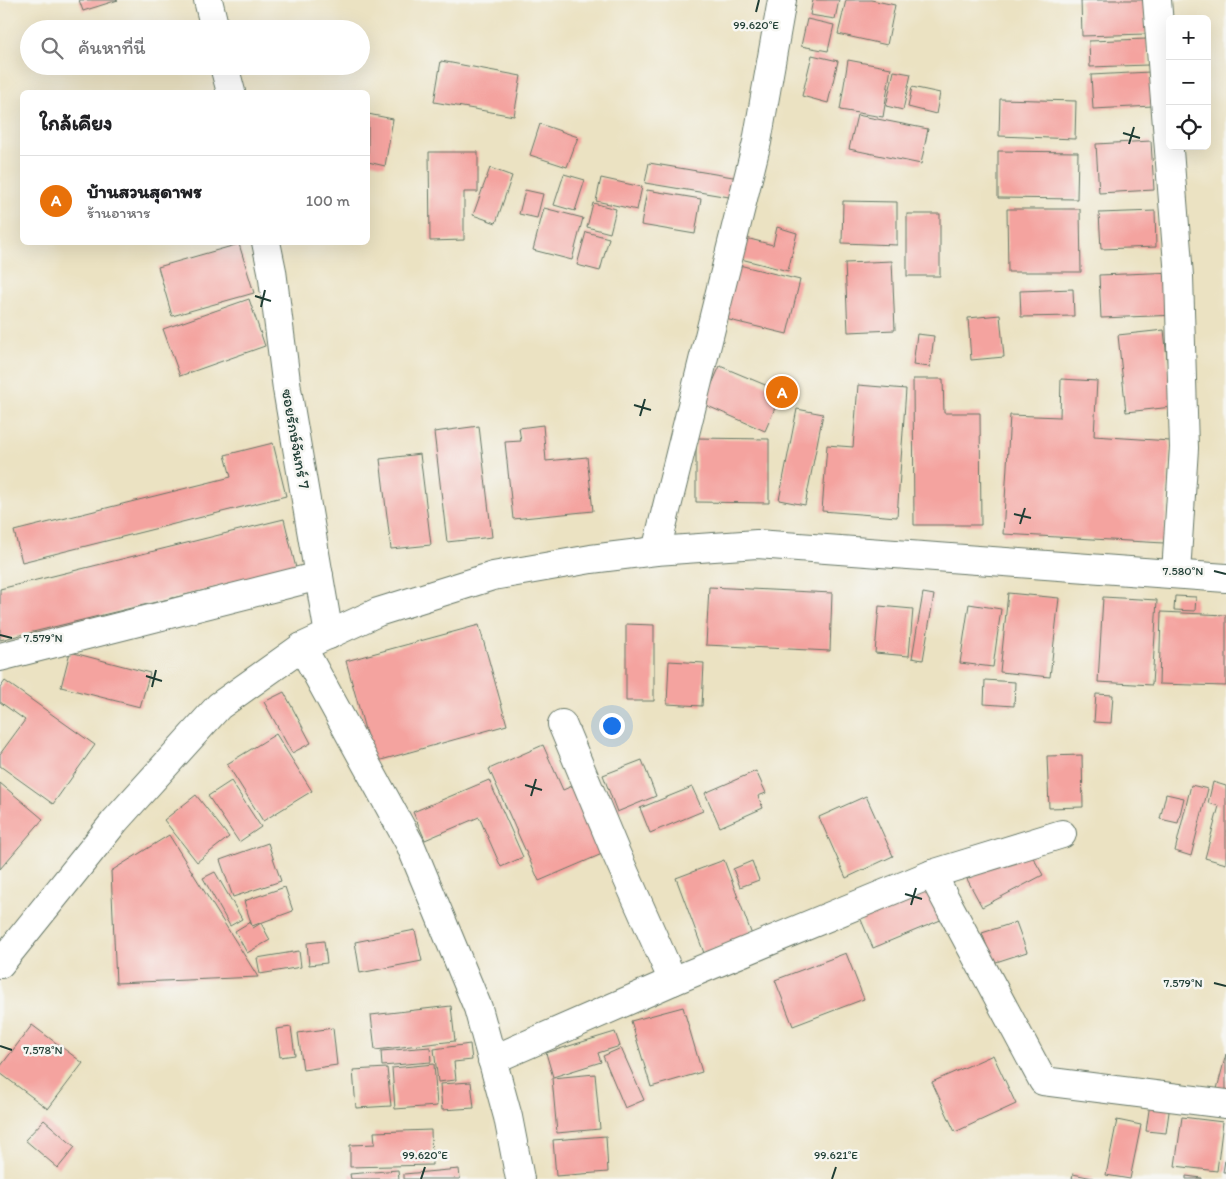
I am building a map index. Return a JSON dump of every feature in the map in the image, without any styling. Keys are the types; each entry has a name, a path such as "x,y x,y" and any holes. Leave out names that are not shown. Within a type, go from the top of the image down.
{"street":[{"path":"208,0 213,20"},
{"path":"656,551 756,142 782,0"},
{"path":"1157,0 1180,295 1184,448 1176,573"},
{"path":"226,75 230,90"},
{"name":"ซอยรักษ์จันทร์ 7","path":"267,245 272,270 287,389 329,635"},
{"path":"0,964 115,821 219,706 302,647 378,612 494,576 591,559 656,551 757,544 1226,578"},
{"path":"0,657 319,576"},
{"path":"302,647 410,844 478,1008 508,1118 520,1179"},
{"path":"562,724 615,851 673,981"},
{"path":"492,1060 673,981 932,874 1062,834"},
{"path":"932,874 1043,1081 1226,1104"}],"building":[{"path":"79,0 118,0 83,11"},
{"path":"813,0 839,0 835,19 810,15"},
{"path":"846,0 871,0 895,5 887,45 838,34"},
{"path":"1081,0 1145,0 1146,34 1082,36"},
{"path":"807,19 834,25 828,51 801,46"},
{"path":"1147,39 1148,65 1090,67 1089,41"},
{"path":"812,55 838,61 828,103 802,96"},
{"path":"848,60 891,68 883,117 840,110"},
{"path":"441,61 521,76 514,116 434,102"},
{"path":"894,71 911,74 903,110 886,106"},
{"path":"1150,72 1153,106 1093,109 1091,75"},
{"path":"912,87 940,93 936,114 908,107"},
{"path":"1000,99 1076,101 1075,139 999,136"},
{"path":"370,114 393,119 385,166 370,162"},
{"path":"857,115 928,129 921,164 849,149"},
{"path":"540,124 578,137 567,167 530,155"},
{"path":"1151,141 1154,190 1099,193 1096,144"},
{"path":"998,151 1078,152 1077,199 998,198"},
{"path":"429,152 478,152 478,192 464,192 464,240 430,241"},
{"path":"649,163 739,178 735,198 645,183"},
{"path":"490,168 512,176 496,223 473,215"},
{"path":"564,174 585,180 575,211 554,205"},
{"path":"601,178 642,187 637,210 596,201"},
{"path":"525,190 543,194 537,218 519,214"},
{"path":"647,190 701,199 695,234 641,225"},
{"path":"843,201 897,202 897,245 842,243"},
{"path":"593,203 616,209 610,233 587,227"},
{"path":"544,208 583,218 572,260 533,250"},
{"path":"1007,209 1080,209 1081,272 1008,272"},
{"path":"1155,211 1156,247 1101,249 1099,213"},
{"path":"907,214 940,214 940,276 907,276"},
{"path":"777,227 797,233 788,271 741,259 746,238 773,245"},
{"path":"586,232 609,238 600,271 577,265"},
{"path":"239,245 254,293 172,316 158,267"},
{"path":"892,261 895,330 848,332 845,263"},
{"path":"735,264 800,280 787,334 721,318"},
{"path":"1176,272 1178,315 1101,318 1099,275"},
{"path":"1073,289 1074,316 1021,317 1020,291"},
{"path":"249,299 265,346 180,376 163,329"},
{"path":"1000,315 1004,357 971,360 968,318"},
{"path":"1164,330 1172,407 1126,412 1118,335"},
{"path":"917,334 934,336 930,367 913,365"},
{"path":"720,366 782,392 765,431 703,404"},
{"path":"913,379 943,379 944,413 980,413 981,525 914,525"},
{"path":"1061,379 1097,381 1094,436 1170,441 1164,543 1003,534 1010,415 1060,417"},
{"path":"858,385 906,389 897,517 822,511 827,445 853,447"},
{"path":"797,409 823,414 805,505 779,500"},
{"path":"543,425 546,461 587,457 593,511 513,519 505,442 521,441 519,428"},
{"path":"479,426 492,537 447,542 434,432"},
{"path":"696,438 769,439 769,503 696,502"},
{"path":"273,443 286,496 22,562 14,531 231,477 225,455"},
{"path":"420,454 431,545 391,549 380,459"},
{"path":"284,519 296,568 0,640 0,589"},
{"path":"709,587 832,593 830,651 706,645"},
{"path":"923,593 934,595 923,660 912,658"},
{"path":"1008,593 1059,598 1050,677 1000,672"},
{"path":"1175,596 1196,597 1195,611 1174,610"},
{"path":"1103,597 1157,600 1152,685 1098,682"},
{"path":"969,604 1001,609 993,667 960,663"},
{"path":"879,606 913,609 909,656 875,653"},
{"path":"1161,612 1226,615 1226,686 1159,684"},
{"path":"626,624 654,625 654,701 626,701"},
{"path":"479,625 507,725 374,762 346,661"},
{"path":"70,652 150,673 140,707 61,687"},
{"path":"669,661 704,663 702,706 667,704"},
{"path":"985,680 1015,682 1014,706 984,704"},
{"path":"5,681 95,745 53,804 0,766 0,754 25,720 0,702 0,688"},
{"path":"284,692 311,743 292,753 264,702"},
{"path":"1096,694 1113,695 1111,723 1094,722"},
{"path":"276,734 312,791 263,821 227,764"},
{"path":"543,745 563,790 579,783 609,851 539,881 489,769"},
{"path":"1082,755 1083,807 1049,808 1047,756"},
{"path":"642,760 656,796 617,812 603,775"},
{"path":"756,771 766,793 758,796 763,808 720,827 705,793"},
{"path":"489,780 523,857 501,867 479,817 425,840 413,812"},
{"path":"231,781 261,827 239,842 208,796"},
{"path":"1213,782 1226,786 1226,864 1205,858 1219,806 1208,803"},
{"path":"0,783 43,819 0,869"},
{"path":"1191,785 1208,789 1191,856 1175,851"},
{"path":"692,787 703,811 650,833 640,808"},
{"path":"1166,794 1184,798 1178,823 1160,819"},
{"path":"196,795 229,837 197,862 164,820"},
{"path":"866,796 893,856 846,878 819,817"},
{"path":"169,835 258,977 116,983 111,871"},
{"path":"268,843 281,881 233,897 220,860"},
{"path":"1027,847 1043,875 982,907 967,879"},
{"path":"724,860 752,935 704,953 676,878"},
{"path":"752,861 759,880 740,887 733,869"},
{"path":"215,872 242,919 230,926 203,878"},
{"path":"930,886 943,919 873,948 859,915"},
{"path":"285,887 293,911 252,926 244,901"},
{"path":"250,922 253,928 261,923 270,940 247,953 235,931"},
{"path":"1016,922 1027,952 993,963 982,933"},
{"path":"415,930 422,961 360,973 355,942"},
{"path":"324,941 327,963 309,965 307,943"},
{"path":"299,951 301,967 260,974 257,958"},
{"path":"846,953 864,999 793,1026 775,980"},
{"path":"451,1006 455,1041 375,1050 371,1015"},
{"path":"683,1007 702,1072 651,1087 631,1021"},
{"path":"32,1025 83,1063 48,1109 0,1073 0,1067"},
{"path":"291,1027 295,1055 280,1057 276,1029"},
{"path":"333,1028 337,1065 303,1070 298,1033"},
{"path":"615,1032 620,1046 598,1053 601,1062 553,1077 546,1053"},
{"path":"470,1044 472,1060 454,1062 456,1080 438,1082 434,1049"},
{"path":"430,1047 431,1062 382,1066 381,1051"},
{"path":"621,1048 644,1100 625,1108 603,1056"},
{"path":"1226,1054 1226,1091 1217,1089"},
{"path":"993,1055 1016,1104 955,1132 932,1082"},
{"path":"434,1064 437,1106 395,1109 392,1068"},
{"path":"387,1068 391,1106 356,1108 353,1070"},
{"path":"595,1074 600,1129 557,1133 552,1078"},
{"path":"471,1082 474,1108 442,1110 440,1084"},
{"path":"1150,1103 1170,1105 1166,1133 1146,1131"},
{"path":"1182,1117 1223,1122 1217,1171 1175,1166"},
{"path":"44,1120 75,1147 58,1168 25,1140"},
{"path":"1117,1120 1141,1125 1130,1179 1106,1175"},
{"path":"431,1130 432,1165 350,1167 350,1145 375,1144 374,1132"},
{"path":"606,1136 608,1172 556,1176 553,1140"},
{"path":"1225,1160 1226,1172 1223,1172"},
{"path":"459,1169 460,1179 404,1179 404,1174"},
{"path":"398,1170 399,1179 351,1179 350,1174"},
{"path":"1073,1174 1093,1178 1093,1179 1072,1179"},
{"path":"1186,1176 1202,1178 1202,1179 1186,1179"}],"place":[{"name":"บ้านสวนสุดาพร","path":"782,392"}]}
